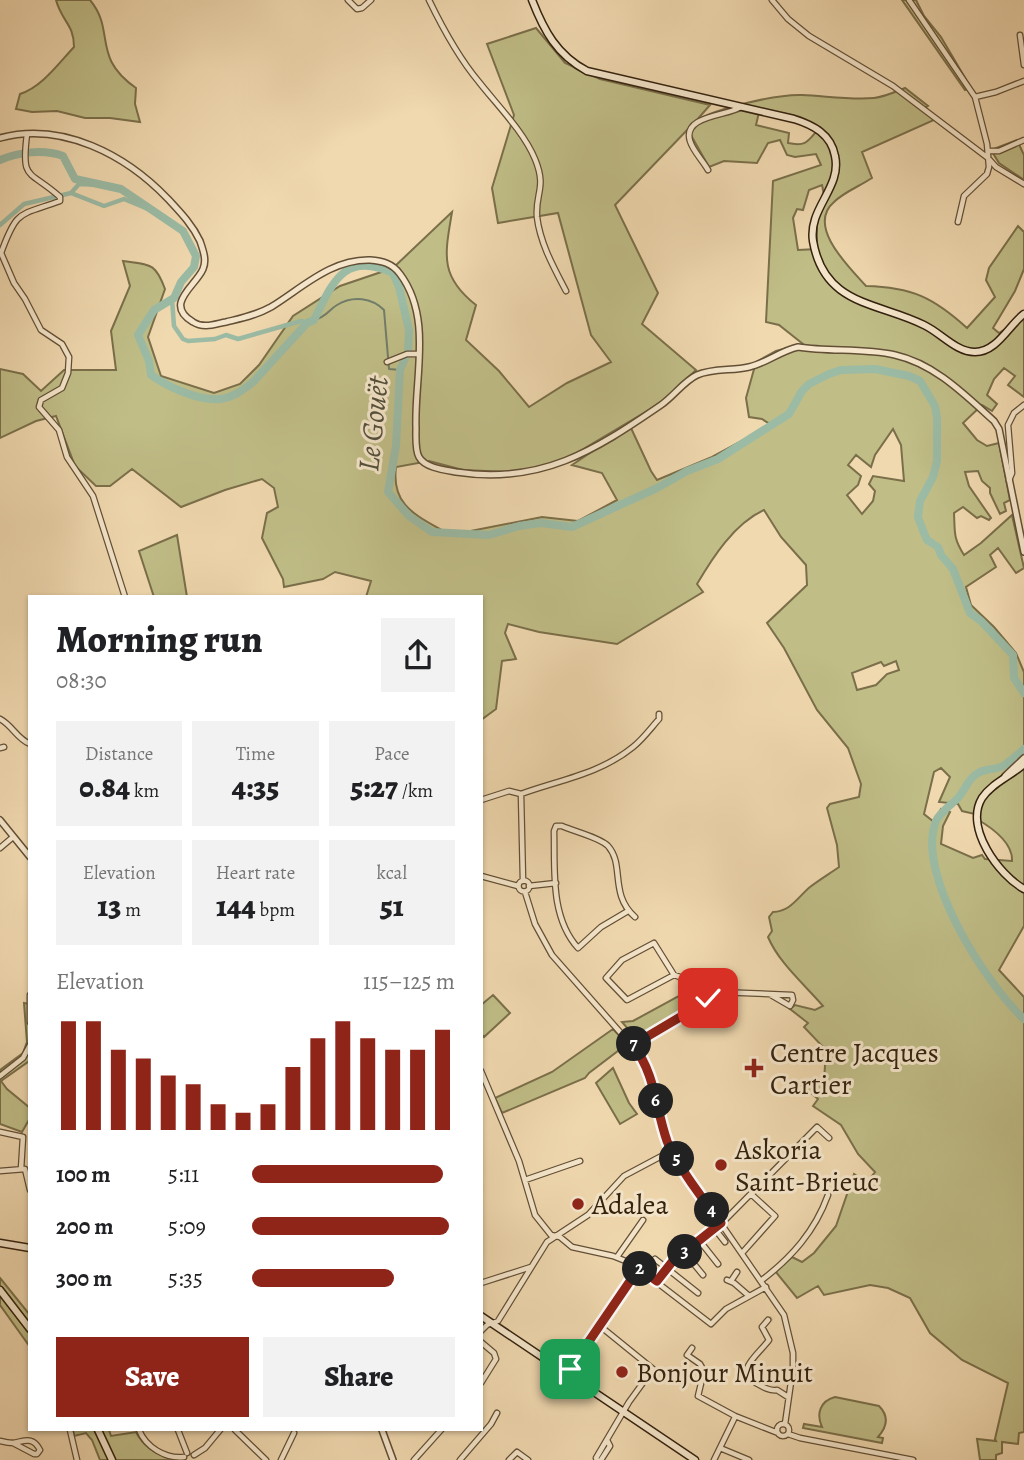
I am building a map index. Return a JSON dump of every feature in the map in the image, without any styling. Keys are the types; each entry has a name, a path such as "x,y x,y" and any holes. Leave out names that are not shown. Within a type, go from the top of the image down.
{"main road":[{"path":"531,0 556,47 566,58 587,71 807,123 819,130 831,144 835,154 836,172 830,190 817,211 813,238 819,260 830,280 849,297 911,318 958,347 975,352 991,347 1024,314"},
{"path":"1024,764 996,783 982,798 978,810 978,820 993,862 1002,873 1024,889"},
{"path":"0,1243 28,1248"},
{"path":"0,1290 28,1326"},
{"path":"483,1317 625,1410 695,1460"},
{"path":"98,1431 112,1460"}],"street":[{"path":"348,0 359,9 371,0"},
{"path":"429,0 446,35 534,157 542,181 537,215 547,253 566,291"},
{"path":"772,0 788,19 809,36 893,86 988,155 996,167 1024,184"},
{"path":"909,0 975,97 988,155 987,174 964,196 958,222"},
{"path":"1020,35 1024,65"},
{"path":"975,97 996,93 1024,81"},
{"path":"708,170 690,142 689,133 701,119 733,112 742,107"},
{"path":"27,134 24,159 30,175 58,195 60,201 21,215 11,226 1,253 14,284 41,330 62,344 67,351 69,365 66,380 62,388 41,400 39,407 59,430 67,457 93,496 124,595"},
{"path":"0,138 27,134 56,135 76,140 116,158 151,183 188,220 199,240 206,259 204,269 183,296 182,310 189,320 206,326 254,315 345,262 387,262 399,272 405,282 418,315 420,332 416,354 417,453 419,458 429,465 453,472 512,474 559,465 651,412 698,374 749,368 787,349 798,347 896,355 941,376 994,421 999,429 1024,552"},
{"path":"988,155 1024,140"},
{"path":"388,362 407,354 416,354"},
{"path":"1008,480 1012,473 1008,425 1014,413 1024,405"},
{"path":"483,799 509,791 521,794 582,776 607,764 633,747 659,719 659,714"},
{"path":"0,719 10,726 20,739 28,743"},
{"path":"1004,779 1024,758"},
{"path":"518,886 523,881 521,794"},
{"path":"0,820 28,855"},
{"path":"628,911 601,927 578,948 561,921 556,883 556,826 609,847 615,858 619,893 628,911 635,917"},
{"path":"0,848 13,836"},
{"path":"483,877 518,886 525,892 535,924 552,955 642,1057 653,1081 658,1112 671,1151 782,1311 793,1353 785,1423 789,1428 788,1434"},
{"path":"523,881 530,886 556,883"},
{"path":"525,892 530,886"},
{"path":"674,975 626,1000 606,978 622,960 654,943 674,975 680,977 697,1006"},
{"path":"633,1045 718,992 771,995"},
{"path":"0,1076 28,1055"},
{"path":"483,1076 525,1180 539,1223 551,1235 572,1247 617,1257 639,1268 710,1324 726,1309 766,1287"},
{"path":"657,1281 684,1252 721,1223 817,1127 829,1138"},
{"path":"0,1132 23,1137 21,1170"},
{"path":"483,1330 498,1321 547,1242 588,1215 624,1177 671,1151"},
{"path":"525,1180 580,1161"},
{"path":"0,1171 25,1169 28,1182"},
{"path":"743,1252 775,1216 751,1194"},
{"path":"762,1280 796,1250 815,1223 828,1195"},
{"path":"617,1257 643,1220"},
{"path":"714,1228 725,1242"},
{"path":"699,1240 718,1264"},
{"path":"684,1252 703,1275"},
{"path":"655,1259 698,1293"},
{"path":"483,1282 531,1267"},
{"path":"568,1373 639,1268"},
{"path":"737,1272 729,1280 749,1296"},
{"path":"774,1317 782,1311"},
{"path":"768,1321 762,1327 769,1340 746,1367 746,1374 749,1380 788,1397"},
{"path":"599,1460 596,1458 653,1369 600,1325"},
{"path":"483,1344 494,1353 496,1359 483,1380"},
{"path":"692,1348 687,1355 701,1364 704,1371 698,1396 735,1416 784,1436 788,1434 913,1460"},
{"path":"460,1460 497,1413"},
{"path":"714,1460 735,1416"},
{"path":"778,1433 778,1427 785,1423"},
{"path":"70,1431 77,1460"},
{"path":"140,1431 144,1440 155,1450 174,1457 194,1458 219,1431"},
{"path":"178,1431 185,1457"},
{"path":"236,1431 266,1460"},
{"path":"382,1431 393,1460"},
{"path":"414,1460 440,1431"},
{"path":"281,1460 294,1433"},
{"path":"0,1441 13,1443 30,1440 36,1443 40,1450 34,1454 13,1443"},
{"path":"720,1448 749,1460"},
{"path":"509,1460 517,1452 528,1460"}],"shaded area":[{"path":"56,0 90,0 98,11 113,66 136,88 135,104 140,122 85,118 57,111 32,112 16,109 20,94 43,81 74,47 72,33"},
{"path":"902,0 916,0 971,88 965,90"},
{"path":"536,28 565,63 600,79 710,105 696,121 732,107 778,97 802,95 874,98 905,88 928,106 923,109 934,120 862,152 872,178 847,192 834,202 827,212 827,234 841,257 866,286 897,289 921,296 944,309 967,328 995,297 986,280 989,268 1018,226 1024,232 1024,269 1015,291 993,328 999,333 1024,317 1024,397 1008,385 1015,376 1004,368 994,379 987,395 997,404 992,411 982,405 963,423 977,440 987,446 999,443 1010,500 1004,503 1006,511 1000,514 990,488 982,481 978,471 965,472 969,486 991,518 977,518 963,507 954,513 956,539 964,555 1012,515 1024,568 1016,573 998,548 990,555 996,567 966,587 971,605 1016,653 1024,672 1024,926 999,970 1024,997 1024,1432 1019,1433 1018,1444 1002,1442 1002,1453 996,1455 996,1460 980,1460 977,1439 996,1441 1008,1383 962,1360 930,1333 910,1298 888,1288 870,1285 824,1295 818,1286 797,1298 775,1271 792,1257 802,1262 814,1253 836,1226 854,1174 867,1182 875,1172 858,1154 841,1125 813,1106 818,1099 801,1085 824,1081 826,1050 804,1027 808,1023 790,1009 795,1005 815,1010 823,1006 785,964 768,937 772,931 769,917 773,912 789,907 810,887 839,867 837,845 827,808 830,804 859,797 861,784 848,748 817,710 784,648 767,623 807,585 806,565 781,537 764,510 734,532 717,552 697,584 703,592 617,644 539,632 508,624 505,633 516,659 502,661 496,709 483,719 483,595 367,595 371,581 335,572 323,579 284,587 283,579 262,538 267,513 278,507 274,488 262,479 181,507 132,469 110,486 96,486 75,466 56,416 36,421 0,438 0,369 23,374 41,391 64,370 116,370 111,331 130,286 123,261 150,266 158,274 165,289 148,337 161,376 214,393 240,384 259,365 293,316 340,286 393,268 452,212 447,252 450,274 464,294 476,305 466,340 499,371 529,407 567,383 611,362 591,335 558,213 498,223 492,188 514,115 487,44","holes":["760,108 800,117 820,127 807,142 788,143 789,133 756,125","690,127 688,130 709,167 724,161 757,163 768,143 780,140 787,155 795,157 816,154 821,165 773,181 766,322 779,325 803,344 776,351 756,362 746,398 749,417 762,419 771,425 712,457 657,480 631,428 624,430 572,465 602,473 617,500 578,521 542,517 450,535 418,516 403,502 398,492 396,467 429,461 463,470 513,472 558,464 664,401 696,370 642,324 658,293 615,205","822,185 825,200 817,220 817,249 798,250 793,218 797,209 803,210 809,190","893,429 901,445 904,481 873,476 869,484 875,491 873,501 862,514 847,495 858,485 861,476 848,465 856,455 871,467 875,455","896,661 899,670 887,674 876,685 857,690 852,673 881,662 884,666","941,768 950,777 939,802 958,804 962,811 975,814 975,818 1005,841 1012,861 985,859 982,855 973,858 941,844 943,826 950,812 941,809 934,822 924,814 934,772"]},
{"path":"1017,140 1024,155 1024,180 999,163 991,150"},
{"path":"177,535 187,595 153,595 139,551"},
{"path":"686,992 689,1008 635,1037 622,1022 633,1021"},
{"path":"493,995 510,1013 484,1037 483,1036 483,1003"},
{"path":"24,1003 28,1004 28,1062 1,1081 28,1106 28,1122 22,1132 0,1124 0,1070 23,1053 27,1042"},
{"path":"613,1029 627,1044 585,1078 502,1113 495,1098 552,1072"},
{"path":"613,1068 637,1114 620,1124 596,1083"},
{"path":"0,1278 28,1313 28,1344 0,1305"},
{"path":"835,1397 879,1406 885,1418 885,1425 878,1437 883,1438 882,1443 803,1428 804,1424 822,1427 819,1417 821,1409"},
{"path":"73,1431 109,1431 111,1436 136,1432 143,1443 153,1450 176,1460 100,1460 92,1440 86,1433 74,1436"}],"waterway":[{"name":"Le Gouët","path":"0,160 31,152 63,156 75,179 121,189 183,231 196,256 194,267 181,282 174,298 154,310 138,335 149,361 151,375 193,395 211,399 225,398 238,393 254,381 307,323 314,320 334,283 351,268 376,267 393,273 409,330 408,352 400,370 396,446 388,492 409,516 432,532 489,535 541,523 572,527 657,488 687,471 718,459 789,414 802,391 809,384 829,374 841,370 875,369 920,381 935,406 937,461 933,477 920,501 918,517 927,540 938,547 953,569 970,613 1013,655 1014,678 1024,693"},
{"path":"0,225 24,204 71,193 79,184 102,185"},
{"path":"71,193 104,206 124,199 148,209"},
{"path":"172,299 174,326 183,339 188,341 215,339 226,335 238,339 301,321 307,323"},
{"path":"314,320 349,300 362,299 374,303 384,310 389,369 400,370"},
{"name":"Le Gouët","path":"1024,749 1003,766 981,771 972,778 958,798 936,821 932,843 936,869 958,927 991,981 1024,1019"}],"tunnel":[{"path":"768,1320 774,1317"}],"place":[{"name":"Centre Jacques Cartier","path":"754,1068"},
{"name":"Askoria Saint-Brieuc","path":"721,1165"},
{"name":"Adalea","path":"578,1204"},
{"name":"Bonjour Minuit","path":"622,1372"}],"route":[{"path":"570,1369 639,1268 657,1281 672,1262 721,1223 671,1151 658,1112 653,1081 633,1045 708,998"}]}
